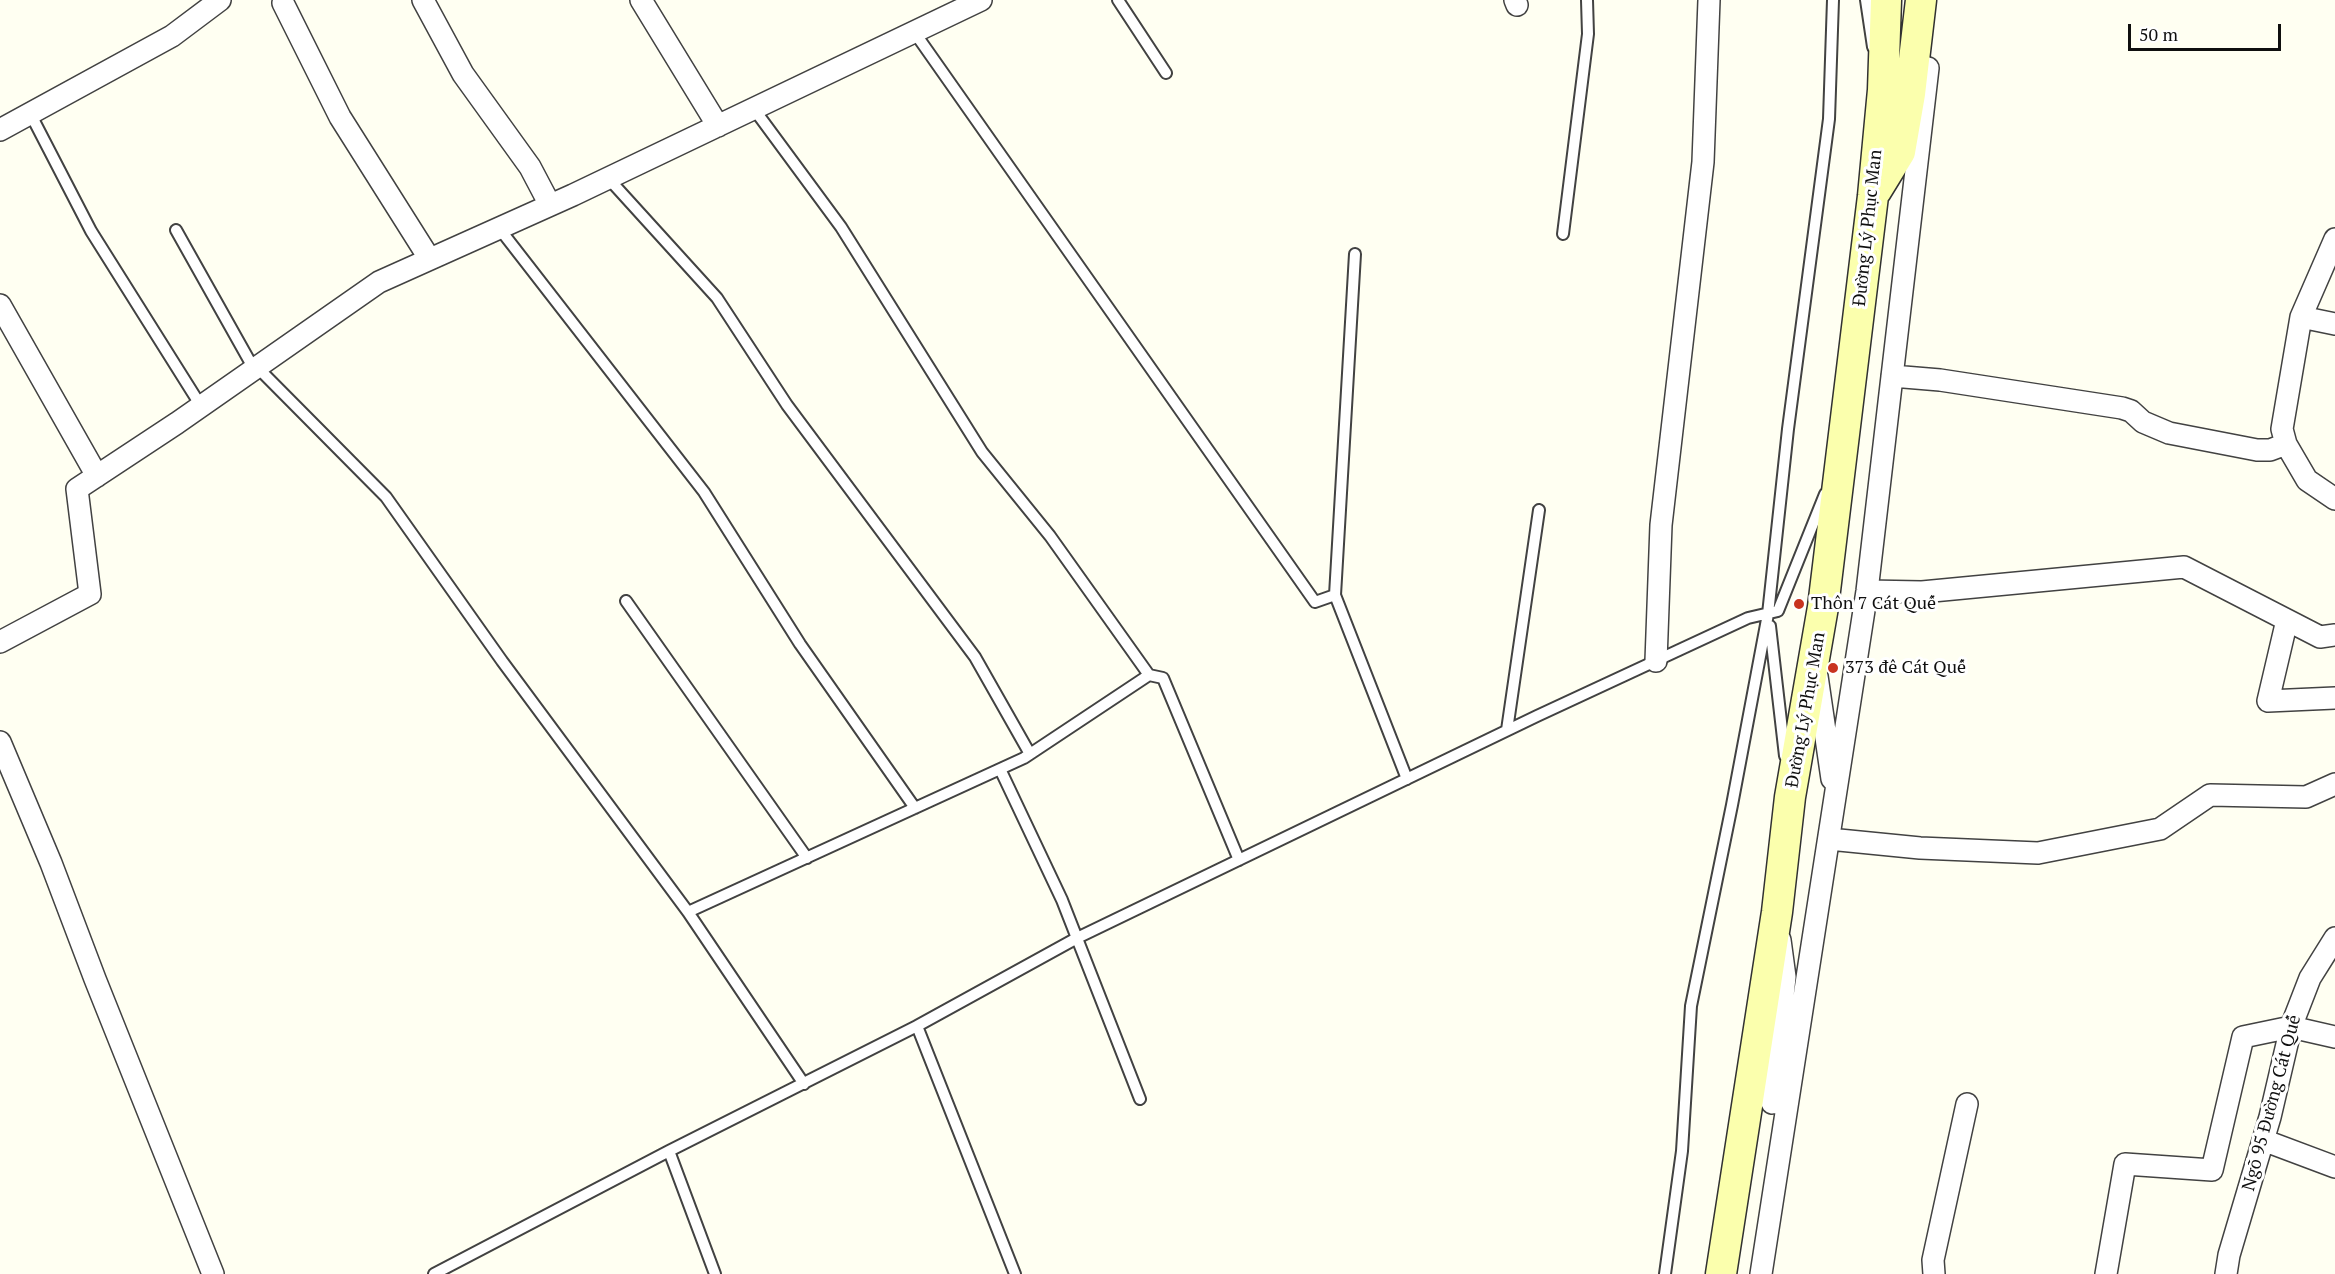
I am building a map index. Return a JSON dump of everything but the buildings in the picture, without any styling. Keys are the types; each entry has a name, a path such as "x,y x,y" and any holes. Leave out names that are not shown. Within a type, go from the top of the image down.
{"main road":[{"name":"Đường Lý Phục Man","path":"1721,1274 1777,912 1790,797 1815,662 1873,196 1883,90 1886,0"},
{"path":"1873,196 1900,152 1910,94 1921,0"}],"street":[{"path":"0,130 172,36 220,0"},
{"path":"423,0 463,74 530,167 550,205"},
{"path":"641,0 718,126"},
{"path":"0,642 90,594 77,489 379,282 608,178 981,0"},
{"path":"1656,660 1662,525 1703,162 1709,0"},
{"path":"1760,1274 1867,591 1936,0"},
{"path":"283,3 340,117 429,258"},
{"path":"2335,239 2301,317 2282,429 2286,444 2307,480 2335,499"},
{"path":"0,304 97,476"},
{"path":"2301,317 2335,324"},
{"path":"1892,376 1940,380 2122,408 2131,411 2143,422 2169,433 2257,450 2270,450 2286,444"},
{"path":"1867,591 1922,592 2184,567 2320,637 2335,635"},
{"path":"2287,620 2268,701 2335,698"},
{"path":"1815,662 1836,800"},
{"path":"0,742 51,863 213,1274"},
{"path":"1829,839 1920,848 2038,853 2160,829 2210,795 2306,797 2335,784"},
{"path":"1760,1274 1762,1178 1785,978 1777,912"},
{"name":"Ngõ 95 Đường Cát Quế","path":"2226,1274 2229,1255 2264,1140 2291,1027 2310,978 2335,938"},
{"path":"2106,1274 2125,1164 2212,1170 2243,1037 2291,1027 2335,1036"},
{"path":"1934,1274 1934,1260 1967,1104"},
{"path":"2264,1140 2335,1167"}],"lane":[{"path":"1118,0 1166,73"},
{"path":"1563,234 1588,34 1587,0"},
{"path":"1665,1274 1682,1151 1691,1006 1768,614 1788,429 1829,119 1833,0"},
{"path":"1866,0 1869,31 1883,90"},
{"path":"915,33 1315,602 1335,595"},
{"path":"754,109 841,227 982,452 1050,536 1149,675 1163,678 1239,860"},
{"path":"31,115 91,231 201,406"},
{"path":"608,178 717,298 787,405 975,657 1030,754"},
{"path":"499,228 704,492 801,644 915,808"},
{"path":"176,230 255,368 386,497 502,662 688,912 804,1084"},
{"path":"1355,254 1335,595 1407,779"},
{"path":"434,1274 669,1151 917,1026 1077,938 1656,660 1748,618 1778,611 1841,453"},
{"path":"1508,730 1539,510"},
{"path":"626,601 807,858"},
{"path":"1768,614 1790,797"},
{"path":"688,912 1030,754 1149,675"},
{"path":"1000,769 1062,900 1140,1099"},
{"path":"917,1026 1015,1274"},
{"path":"669,1151 715,1274"}],"place":[{"name":"Thôn 7 Cát Quế","path":"1799,604"},
{"name":"373 đê Cát Quế","path":"1833,668"}]}
